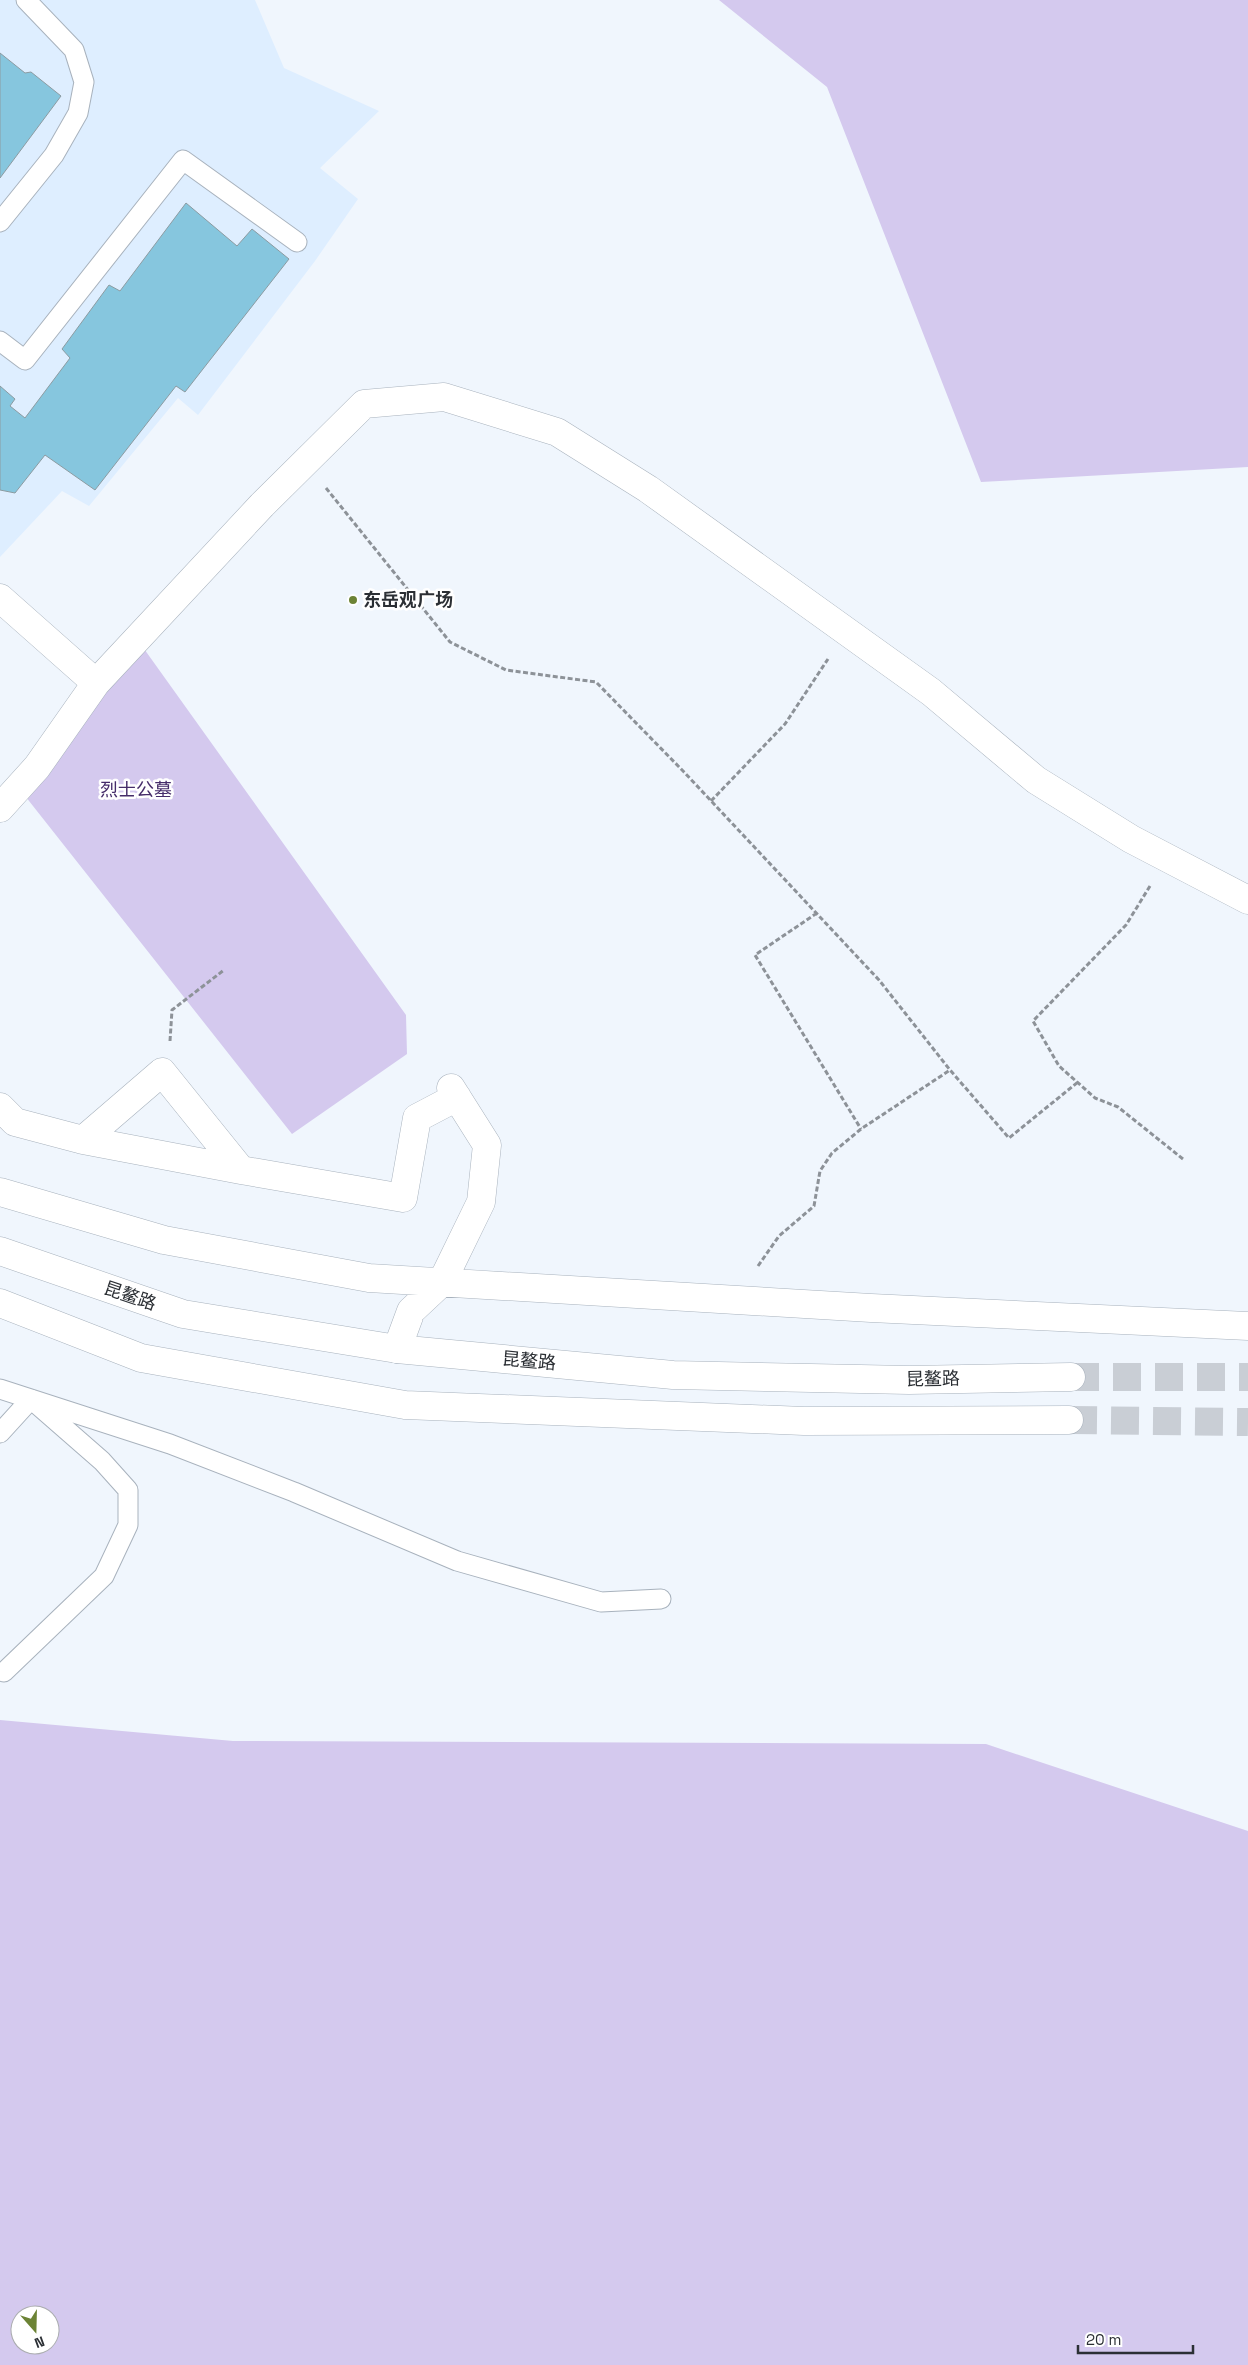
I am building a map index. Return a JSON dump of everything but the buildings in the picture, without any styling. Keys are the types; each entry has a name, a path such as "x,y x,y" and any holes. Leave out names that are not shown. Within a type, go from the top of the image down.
{"street":[{"path":"0,808 37,767 96,683 262,505 364,404 444,397 557,432 648,489 931,692 1036,780 1131,839 1248,900"},
{"path":"0,598 96,683"},
{"path":"83,1140 162,1072 241,1170"},
{"path":"0,1106 15,1122 83,1140 403,1198 417,1118 454,1092 487,1145 481,1202 442,1282 411,1310 397,1349"},
{"path":"0,1192 164,1240 369,1278 753,1301 1248,1326"},
{"name":"昆鳌路","path":"0,1251 183,1314 397,1349 673,1375 910,1380 1071,1377"},
{"path":"0,1303 141,1358 405,1405 804,1421 1069,1420"}],"lane":[{"path":"0,222 54,155 78,113 84,82 74,50 26,0"},
{"path":"0,341 25,360 183,160 297,242"},
{"path":"0,1389 170,1444 294,1492 457,1561 601,1602 662,1600"},
{"path":"0,1433 31,1399"},
{"path":"4,1672 104,1576 128,1525 128,1490 102,1461 31,1399"}],"path":[{"path":"306,462 450,642 506,670 596,682 711,800 880,980 950,1070 1009,1138 1078,1082"},
{"path":"711,800 784,724 847,631"},
{"path":"1166,857 1126,925 1033,1021 1059,1066 1095,1098 1118,1107 1182,1159"},
{"path":"817,913 755,955 861,1129"},
{"path":"162,1072 169,1056 172,1010 224,970"},
{"path":"753,1301 758,1264 779,1236 814,1206 820,1171 832,1153 861,1129 950,1070"}],"shaded area":[{"path":"0,0 255,0 284,68 379,111 320,168 358,199 315,261 198,415 178,398 89,506 62,491 0,557"}],"green space":[{"path":"719,0 1248,0 1248,467 981,482 827,87"},
{"name":"烈士公墓","path":"137,639 406,1015 407,1054 292,1134 18,787"},
{"path":"0,1720 233,1741 986,1744 1248,1831 1248,2365 0,2365"}],"tunnel":[{"path":"1071,1377 1248,1377"},
{"path":"1069,1420 1248,1422"}],"place":[{"name":"东岳观广场","path":"353,600"}]}
